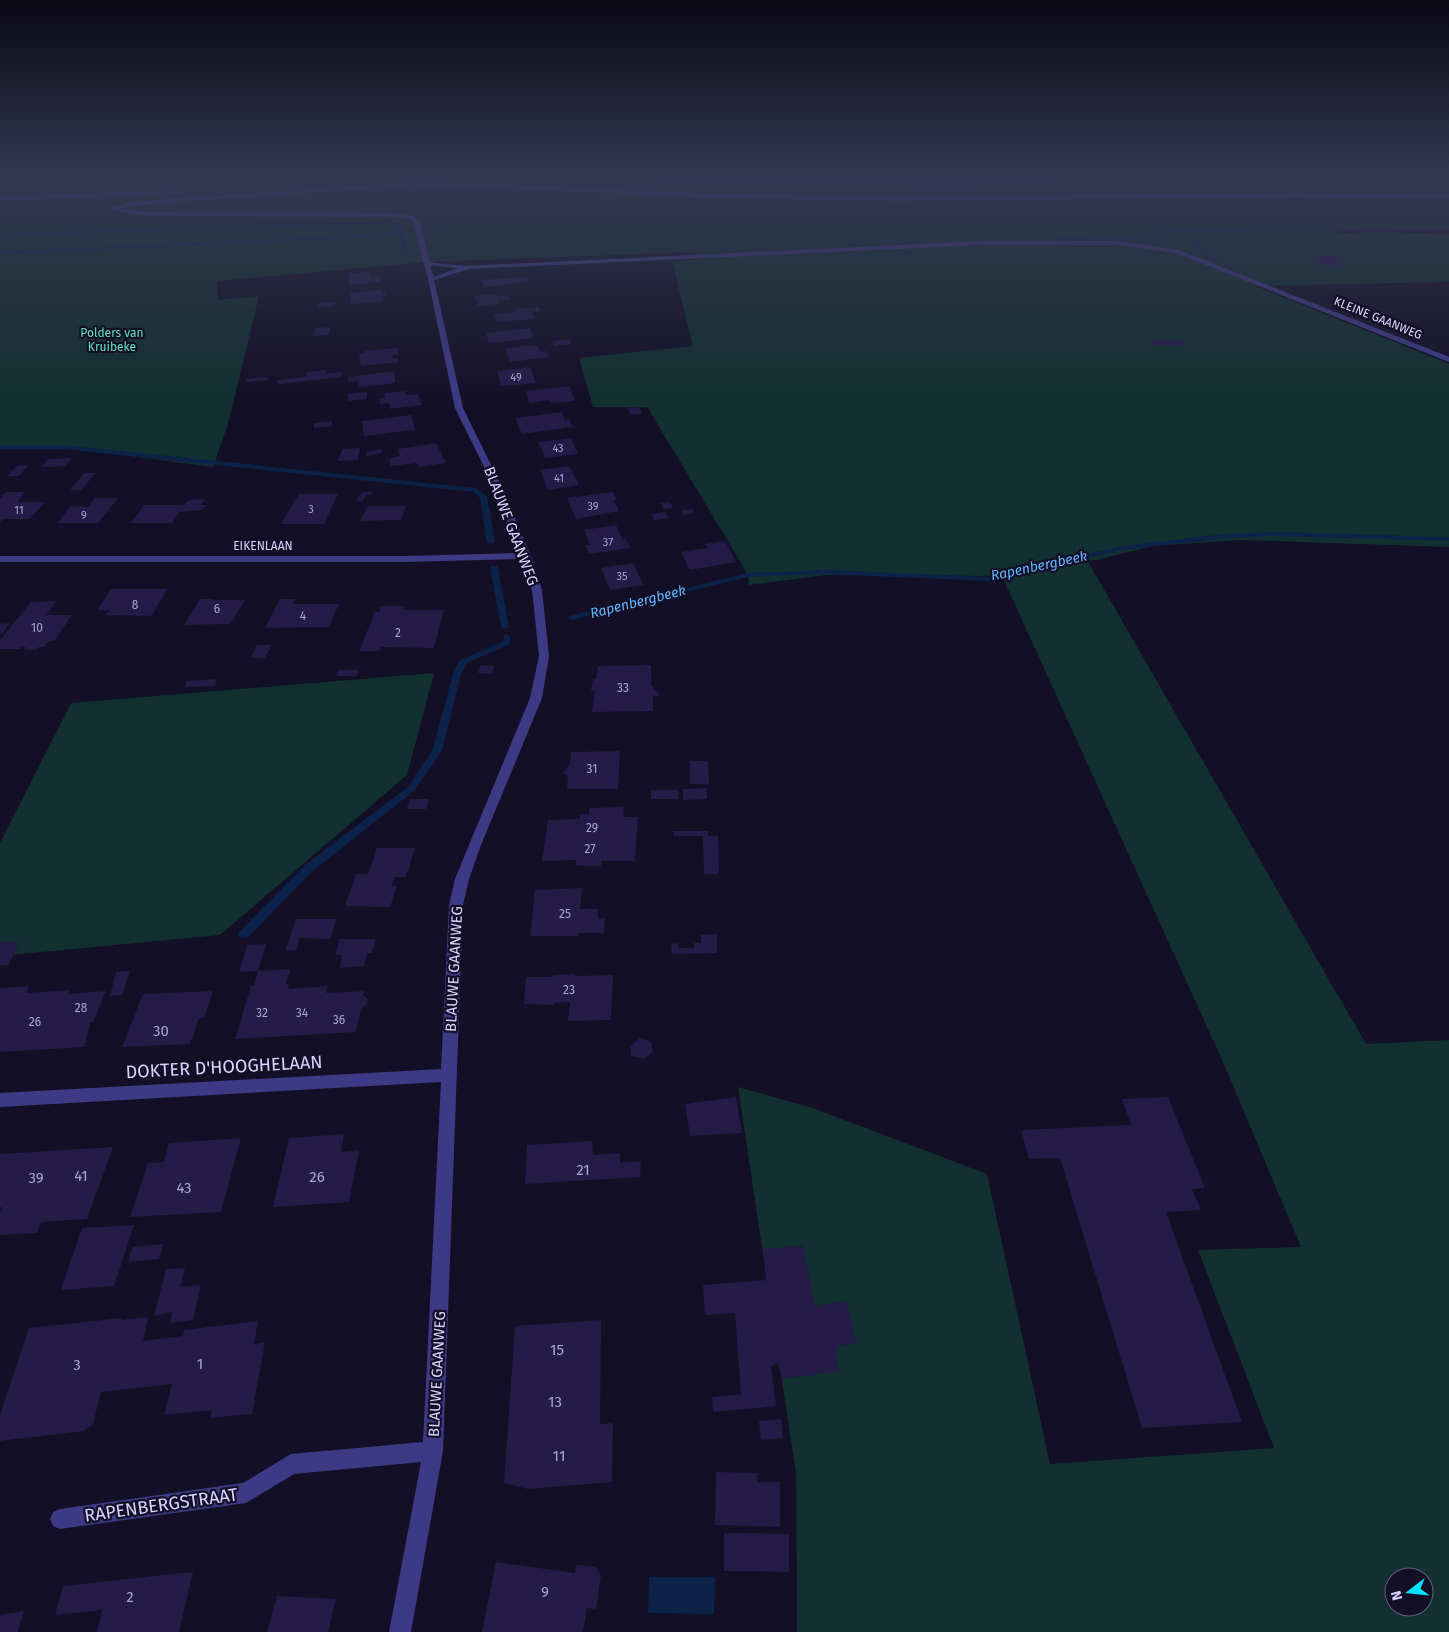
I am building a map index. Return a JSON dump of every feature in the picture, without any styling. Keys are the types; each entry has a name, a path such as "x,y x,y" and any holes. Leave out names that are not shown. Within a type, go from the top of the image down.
{"street":[{"name":"BLAUWE GAANWEG","path":"400,1632 433,1451 456,905 462,879 475,845 536,698 544,656 537,590 526,556 497,485 460,408 425,251"},
{"name":"KLEINE GAANWEG","path":"428,263 468,267 809,251"},
{"name":"KLEINE GAANWEG","path":"1177,251 1449,360"},
{"name":"KLEINE GAANWEG","path":"431,279 468,267"},
{"name":"EIKENLAAN","path":"0,559 404,559 526,556"},
{"name":"DOKTER D'HOOGHELAAN","path":"0,1100 450,1075"},
{"name":"RAPENBERGSTRAAT","path":"60,1519 246,1493 291,1464 433,1451"}],"green space":[{"name":"Polders van Kruibeke","path":"0,251 1449,251 1449,282 1255,286 1449,364 1449,547 1240,540 1153,546 1096,560 1087,560 1366,1044 1449,1040 1449,1632 797,1632 796,1474 738,1087 813,1108 987,1174 1050,1464 1274,1448 1198,1250 1301,1247 1223,1062 1002,576 826,575 748,585 749,580 743,566 647,407 593,407 579,358 693,346 672,261 696,260 696,252 428,262 217,281 218,300 259,296 228,424 213,467 63,447 0,447"},
{"path":"434,673 407,775 220,935 0,956 0,843 71,703"}],"water":[{"path":"649,1577 715,1577 714,1614 648,1613"}],"building":[{"path":"1312,255 1333,255 1345,267 1324,266"},
{"path":"369,272 370,277 379,276 381,282 349,285 349,273"},
{"path":"526,277 529,282 484,287 481,280"},
{"path":"382,290 382,293 386,292 386,295 383,296 383,301 351,304 350,293"},
{"path":"494,294 495,296 508,295 510,300 497,301 498,304 478,306 476,302 480,300 476,300 475,296"},
{"path":"335,302 334,306 318,307 319,303"},
{"path":"538,307 540,311 532,312 534,319 497,322 494,314 516,312 515,309"},
{"path":"331,327 328,335 312,336 315,328"},
{"path":"530,328 534,338 489,343 486,333"},
{"path":"569,339 571,344 554,346 552,341"},
{"path":"1149,339 1182,341 1184,345 1153,345"},
{"path":"537,346 541,351 546,351 549,357 510,362 505,349"},
{"path":"398,348 399,354 392,355 393,359 398,358 399,362 361,366 359,354 365,353 365,351"},
{"path":"530,367 536,383 501,386 497,371"},
{"path":"326,370 326,374 342,372 342,377 277,384 277,380 303,377 307,376 307,372"},
{"path":"395,371 395,383 359,387 359,381 348,382 348,377"},
{"path":"268,377 267,380 246,382 246,379"},
{"path":"570,386 575,401 551,403 550,400 529,403 526,391"},
{"path":"405,391 406,395 418,394 422,405 390,409 389,403 380,404 379,398 385,398 384,393"},
{"path":"367,392 367,399 348,401 348,394"},
{"path":"639,407 642,414 630,415 628,408"},
{"path":"562,412 565,420 569,419 573,427 522,434 515,418"},
{"path":"412,415 415,430 364,436 362,421"},
{"path":"332,421 332,426 314,428 314,423"},
{"path":"571,438 578,454 545,458 538,442"},
{"path":"436,443 446,463 419,467 417,463 391,466 389,458 400,456 398,449"},
{"path":"360,448 358,460 338,461 342,449"},
{"path":"381,449 382,453 367,456 366,452"},
{"path":"72,458 66,466 42,467 48,459"},
{"path":"28,465 19,476 7,476 17,466"},
{"path":"569,466 579,485 548,490 540,470"},
{"path":"85,473 96,473 81,490 70,490"},
{"path":"6,492 25,492 17,502 45,502 30,519 3,519 0,522 0,499"},
{"path":"362,492 373,492 371,495 366,495 363,501 356,501"},
{"path":"613,492 617,500 614,501 619,511 576,519 567,498"},
{"path":"299,494 338,494 324,524 281,524"},
{"path":"95,498 118,498 98,523 58,523 70,506 88,507"},
{"path":"205,499 201,505 207,505 203,510 179,512 172,523 131,523 144,505 184,505 189,500"},
{"path":"670,502 673,508 664,509 661,503"},
{"path":"368,506 406,506 401,520 360,521"},
{"path":"692,509 694,513 683,515 681,510"},
{"path":"665,512 669,518 654,520 651,514"},
{"path":"616,525 623,540 626,539 631,548 589,554 585,545 590,545 584,530"},
{"path":"725,541 736,562 690,570 681,552 707,548 705,544"},
{"path":"633,563 643,585 610,590 601,568"},
{"path":"111,589 168,589 151,616 106,615 110,610 97,610"},
{"path":"200,599 245,600 230,624 184,625"},
{"path":"280,599 296,599 293,604 339,604 329,627 265,628"},
{"path":"57,601 46,615 72,615 54,641 49,641 44,647 39,647 36,650 24,650 26,647 20,649 0,649 0,640 31,602"},
{"path":"381,606 405,606 403,610 444,610 434,648 381,647 380,651 359,651 375,612 379,612"},
{"path":"10,623 3,633 0,633 0,624"},
{"path":"257,645 272,645 265,658 251,658"},
{"path":"481,665 495,666 491,674 478,673"},
{"path":"651,665 651,685 659,696 653,696 653,711 592,712 595,691 591,691 593,679 596,679 598,666"},
{"path":"338,670 359,670 357,676 336,676"},
{"path":"217,679 215,686 185,687 187,681"},
{"path":"620,751 618,789 567,789 568,776 562,773 570,765 571,752"},
{"path":"690,761 708,761 709,784 690,784"},
{"path":"707,788 707,799 683,800 683,789"},
{"path":"651,790 679,790 678,799 651,799"},
{"path":"410,799 429,799 426,809 407,809"},
{"path":"624,807 623,817 638,817 635,861 601,861 601,866 584,866 575,865 576,860 542,861 548,820 580,819 580,814 589,814 589,808"},
{"path":"673,831 708,831 708,836 718,836 719,874 704,874 703,836 674,836"},
{"path":"377,848 415,848 406,877 395,877 391,886 397,886 390,907 345,906 356,874 368,874"},
{"path":"582,888 580,909 598,909 598,919 605,918 604,933 578,933 578,936 530,936 535,890"},
{"path":"296,919 337,919 330,939 300,938 296,950 285,951"},
{"path":"717,934 717,953 672,954 671,944 678,943 678,948 694,948 694,943 701,943 701,935"},
{"path":"340,939 376,939 372,953 367,953 364,966 340,968 342,955 335,955"},
{"path":"0,942 20,942 8,965 0,966"},
{"path":"266,944 258,971 239,972 247,945"},
{"path":"291,969 286,984 289,984 288,989 328,986 326,993 364,991 363,995 368,999 367,1004 361,1009 356,1032 235,1039 251,986 254,986 258,971"},
{"path":"130,971 122,995 110,996 116,972"},
{"path":"575,974 575,976 613,975 611,1020 568,1021 570,1002 555,1003 554,1005 524,1004 526,977 553,977 553,975"},
{"path":"29,986 27,993 70,990 68,994 106,991 93,1022 90,1022 85,1047 0,1052 0,988"},
{"path":"213,991 204,1018 199,1018 190,1044 122,1047 143,994"},
{"path":"640,1038 651,1042 653,1052 644,1059 631,1056 630,1046"},
{"path":"736,1097 742,1133 690,1136 685,1104"},
{"path":"1168,1097 1205,1188 1192,1189 1201,1210 1166,1212 1242,1422 1142,1428 1060,1158 1029,1159 1021,1130 1131,1125 1122,1099"},
{"path":"344,1134 341,1152 359,1150 349,1202 273,1207 289,1138"},
{"path":"241,1138 221,1212 130,1217 148,1163 164,1162 169,1143"},
{"path":"592,1141 593,1155 620,1153 620,1163 641,1161 640,1177 525,1184 527,1145"},
{"path":"113,1147 87,1219 41,1222 37,1233 0,1235 0,1212 2,1207 0,1207 0,1154"},
{"path":"134,1225 114,1286 61,1290 82,1228"},
{"path":"163,1244 159,1259 128,1262 132,1247"},
{"path":"803,1245 815,1306 847,1301 856,1343 839,1346 835,1353 840,1371 782,1379 778,1363 771,1366 776,1406 713,1412 712,1397 741,1394 735,1313 705,1315 703,1285 766,1280 763,1250"},
{"path":"185,1268 181,1287 201,1285 193,1320 170,1323 172,1312 154,1316 166,1269"},
{"path":"148,1317 143,1341 183,1336 184,1330 258,1321 254,1344 265,1342 252,1414 210,1418 212,1410 164,1415 172,1384 101,1392 93,1424 84,1431 0,1441 0,1414 29,1328"},
{"path":"601,1320 600,1424 613,1423 612,1482 528,1489 504,1483 515,1326"},
{"path":"781,1419 783,1438 761,1440 759,1421"},
{"path":"716,1472 758,1473 757,1482 780,1482 780,1527 715,1525"},
{"path":"724,1533 789,1534 789,1572 724,1571"},
{"path":"496,1562 575,1573 576,1565 596,1567 601,1575 596,1609 587,1608 583,1632 482,1632"},
{"path":"193,1572 179,1632 97,1632 102,1610 55,1615 63,1586"},
{"path":"277,1596 336,1599 328,1632 267,1632"},
{"path":"24,1611 18,1632 0,1632 0,1615"}],"waterway":[{"path":"0,253 40,251"},
{"path":"1200,251 1220,261"},
{"path":"0,447 63,447 476,490 483,497 491,542"},
{"name":"Rapenbergbeek","path":"572,618 748,575 824,572 989,579 1122,548 1224,536 1279,534 1449,539"},
{"path":"494,568 505,627"},
{"name":"Rapenbergbeek","path":"244,934 310,867 411,789 437,751 457,674 463,661 502,645 507,642 507,637"}]}
